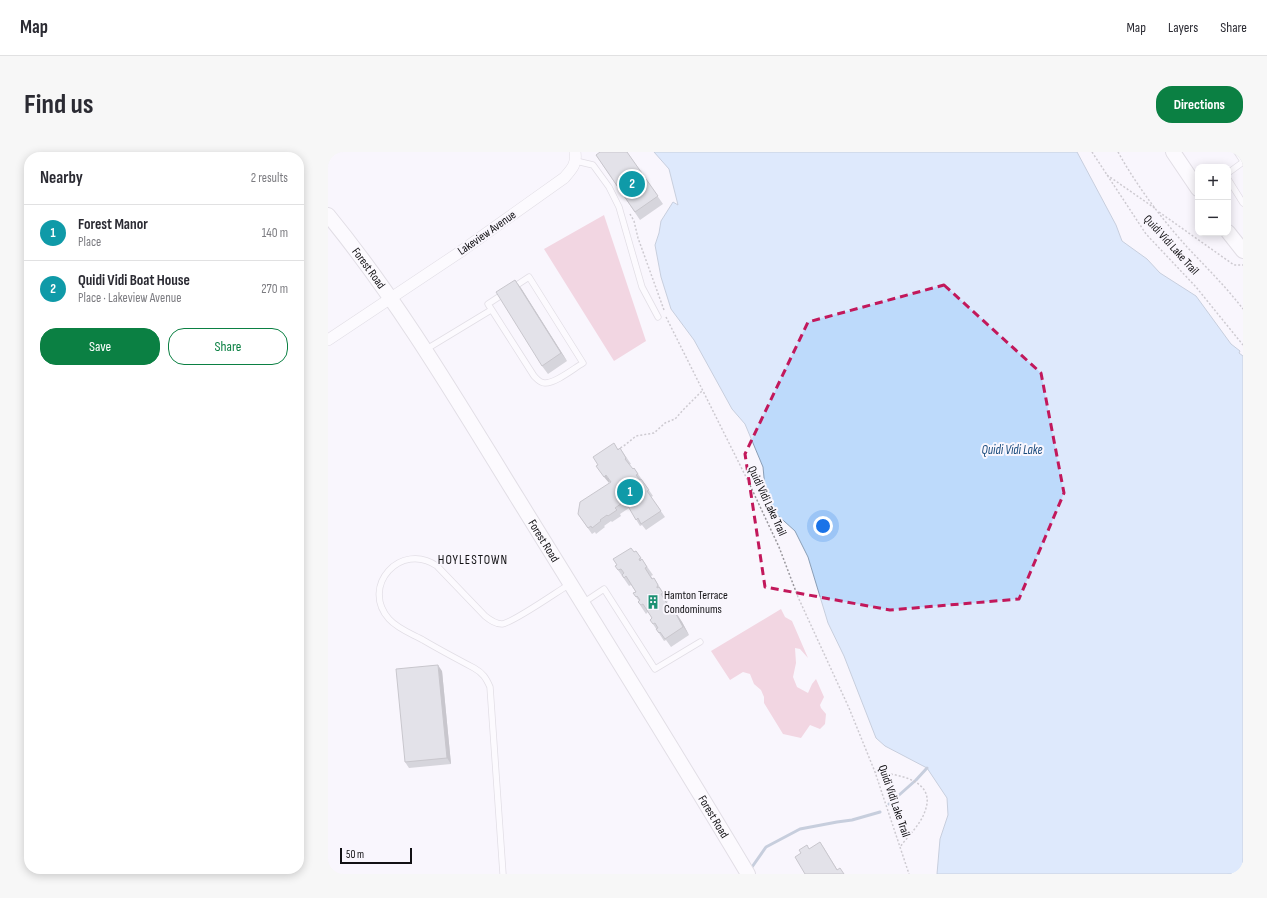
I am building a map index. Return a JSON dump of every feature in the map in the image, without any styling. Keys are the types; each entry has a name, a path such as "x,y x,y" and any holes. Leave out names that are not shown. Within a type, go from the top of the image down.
{"street":[{"path":"1174,152 1195,184"},
{"name":"Lakeview Avenue","path":"328,340 493,229 564,178 575,166 575,156"},
{"name":"Forest Road","path":"328,215 344,234 391,299 425,350 683,765 748,874"},
{"path":"1231,236 1243,251"}],"lane":[{"path":"1231,171 1243,162 1237,152"},
{"path":"575,156 593,165 609,187 619,207 642,287 658,318"},
{"path":"1231,184 1243,203"},
{"path":"529,277 583,363 555,380 545,383 539,381 530,370 491,310 488,304 529,277"},
{"path":"425,350 491,310"},
{"path":"503,874 490,687 487,679 482,673 474,668 403,630 390,620 382,608 379,596 380,586 383,577 389,569 397,563 403,560 427,560 437,566 485,616 494,622 501,624 517,618 570,583"},
{"path":"583,603 604,589 655,669 700,642"}],"path":[{"name":"Quidi Vidi Lake Trail","path":"1092,152 1146,234 1196,287 1243,345"},
{"path":"1118,152 1156,210 1243,309"},
{"path":"1105,173 1234,265 1243,266"},
{"name":"Quidi Vidi Lake Trail","path":"630,215 634,221 638,238 669,325 741,467 779,547 798,597 849,708 875,772 909,874"},
{"path":"613,453 636,436 654,433 665,423 675,420 702,391"},
{"path":"875,772 890,773 913,780 920,785 928,797 925,811 919,822 900,847"}],"highlighted area":[{"path":"944,285 1041,373 1064,493 1019,599 890,610 765,587 745,454 808,322"}],"shaded area":[{"path":"604,215 646,341 614,361 544,249"},
{"path":"781,609 785,617 792,621 808,658 800,649 795,648 796,663 793,677 797,687 808,693 816,679 824,697 820,705 826,714 825,724 820,729 810,725 801,738 783,734 764,703 764,697 761,690 754,684 750,674 743,672 730,680 711,651"}],"water":[{"name":"Quidi Vidi Lake","path":"654,152 1077,152 1116,225 1122,241 1147,259 1160,273 1196,296 1231,344 1240,351 1239,353 1243,356 1243,874 937,874 940,839 948,815 947,798 927,768 885,746 876,738 844,656 828,623 808,557 795,531 774,512 765,488 763,467 745,424 732,409 694,340 671,309 661,277 655,245 661,221 673,202 678,205 669,169"}],"building":[{"path":"600,152 627,152 658,196 635,212 596,155"},
{"path":"515,280 561,353 542,366 496,292"},
{"path":"614,443 618,450 620,448 626,458 625,459 633,469 634,468 638,474 636,475 649,490 647,491 661,511 641,524 638,518 636,520 625,501 615,508 617,510 600,520 601,521 592,528 591,526 588,528 578,514 580,502 611,482 606,475 604,477 596,466 598,465 593,457"},
{"name":"Hamton Terrace Condominums","path":"631,548 634,552 636,551 641,558 639,559 640,561 642,559 647,567 645,568 658,585 657,588 659,587 663,593 661,594 669,607 671,606 674,610 673,612 675,615 676,614 683,627 665,639 656,629 658,628 655,623 653,624 650,620 652,618 643,604 641,605 638,602 640,600 633,593 636,592 626,576 624,578 622,575 624,573 621,569 618,570 615,566 617,565 613,559"},
{"path":"438,665 447,758 405,762 396,669"},
{"path":"820,842 837,870 840,868 844,874 805,874 795,857 801,853 799,850 807,845 809,849"}],"waterway":[{"path":"889,804 927,768"},
{"path":"752,867 766,847 800,829 852,820 880,812"}],"place":[{"name":"Quidi Vidi Boat House","path":"632,184"},
{"name":"Forest Manor","path":"630,492"},
{"name":"Hamton Terrace Condominums","path":"653,602"}],"district":[{"name":"HOYLESTOWN","path":"473,560"}]}
